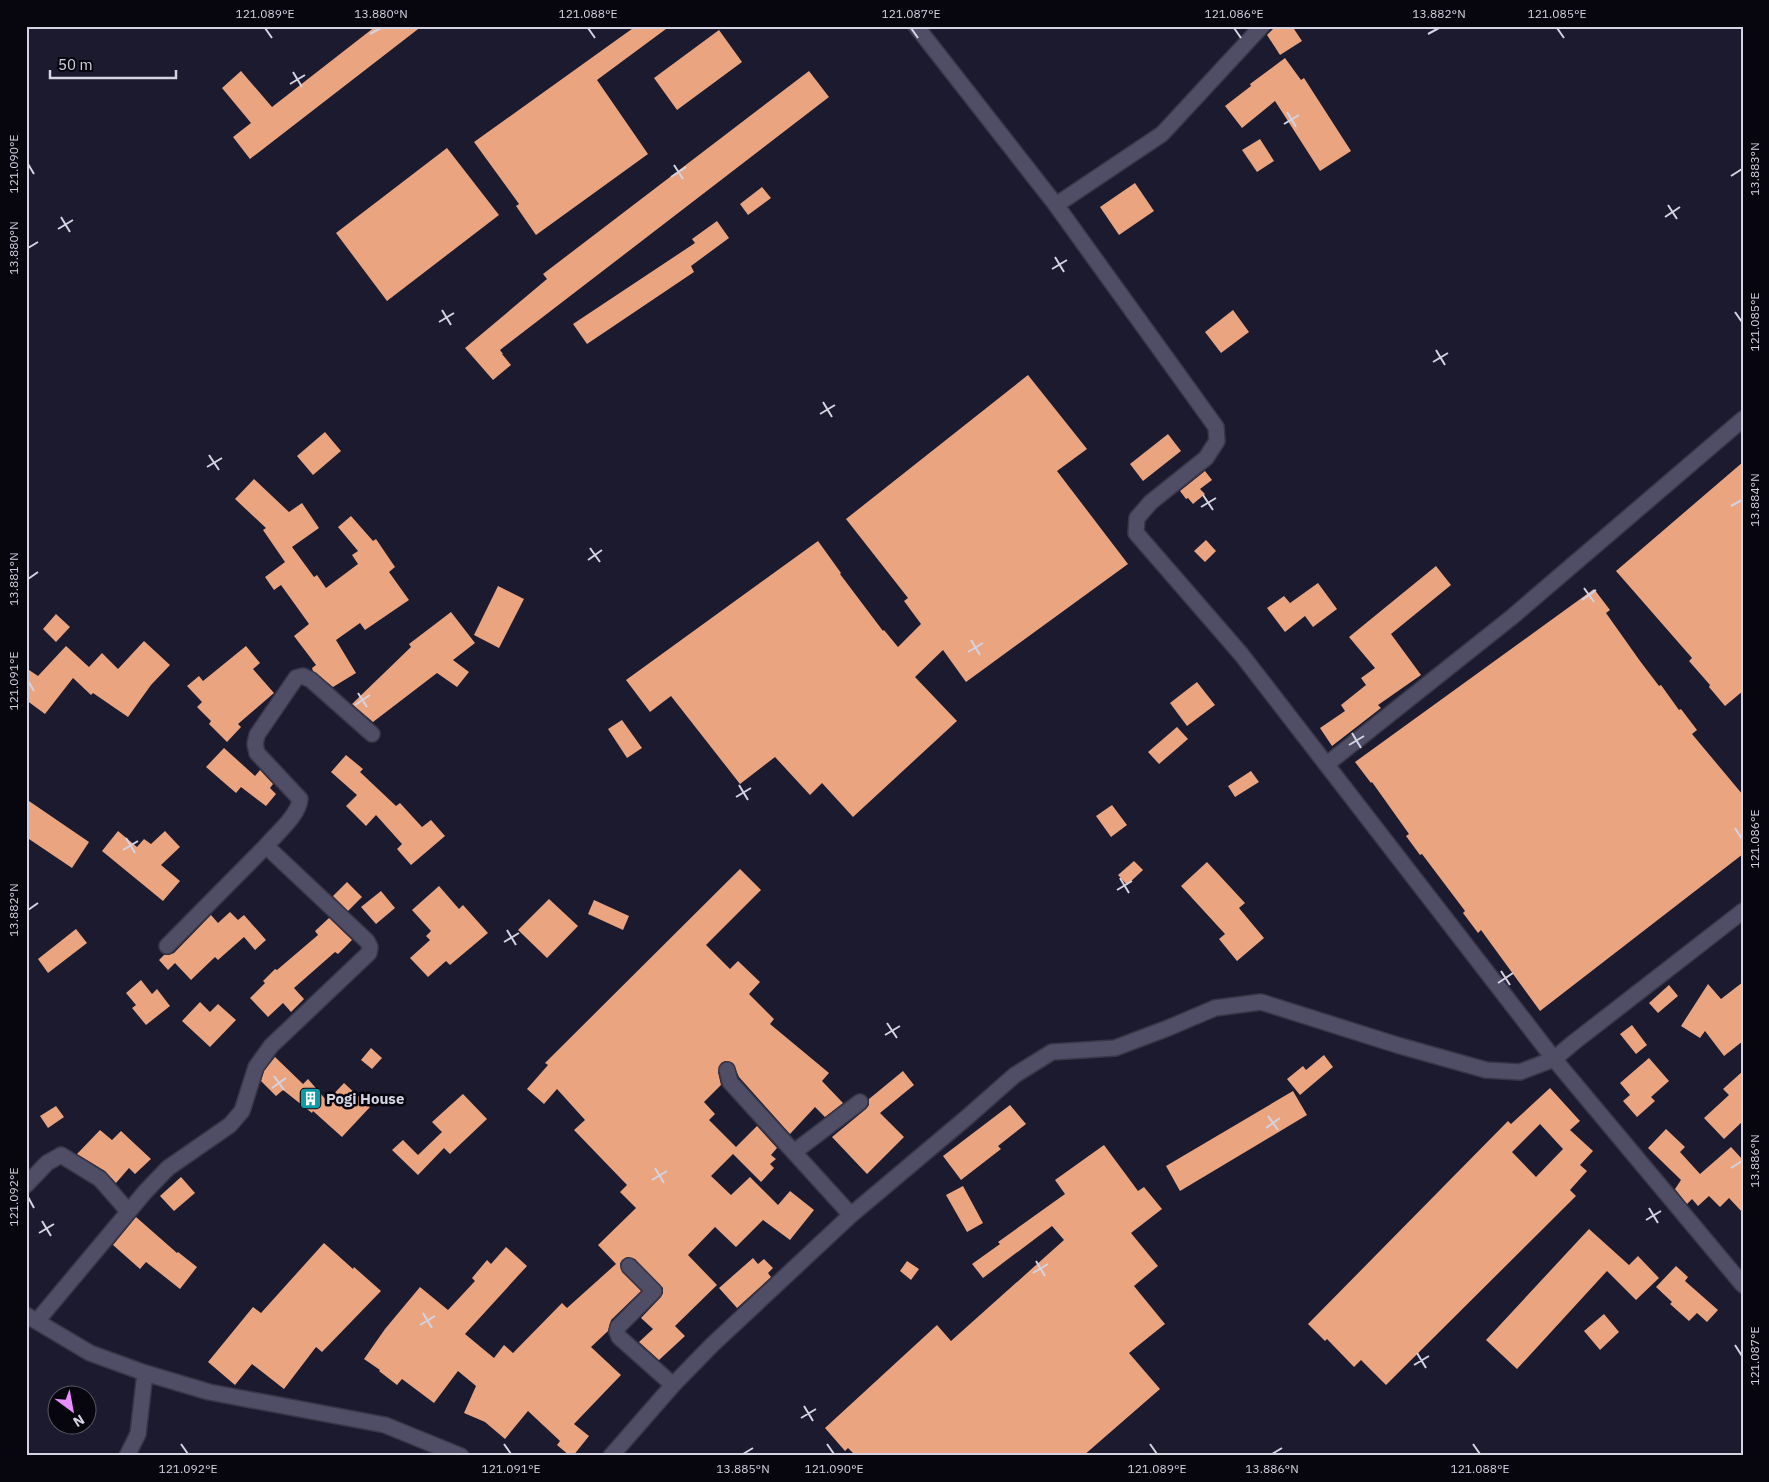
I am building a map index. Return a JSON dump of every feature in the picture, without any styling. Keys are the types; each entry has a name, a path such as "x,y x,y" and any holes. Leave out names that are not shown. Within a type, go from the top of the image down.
{"street":[{"path":"916,26 1056,205 1216,427 1217,441 1206,458 1151,502 1137,518 1136,534 1242,654 1554,1059 1743,1285"},
{"path":"1056,205 1162,134 1262,26"},
{"path":"1327,764 1512,617 1743,419"},
{"path":"167,946 266,846 300,806 300,799 257,753 254,744 257,735 296,678 303,676 311,680 372,734"},
{"path":"266,846 367,941 370,946 369,953 271,1046 256,1067 242,1111 230,1125 168,1168 32,1318 90,1353 145,1373 209,1392 385,1425 461,1456"},
{"path":"611,1456 673,1385 712,1345 851,1215 1015,1075 1052,1052 1115,1048 1215,1008 1261,1002 1397,1045 1486,1070 1520,1072 1554,1059 1743,911"},
{"path":"726,1070 730,1082 851,1215"},
{"path":"794,1152 860,1102"},
{"path":"26,1185 46,1163 61,1154 100,1179 128,1211"},
{"path":"629,1266 654,1291 618,1327 617,1332 620,1337 673,1385"},
{"path":"128,1456 138,1434 145,1373"}],"building":[{"path":"376,26 422,26 250,159 233,137 251,123 222,88 241,71 272,107"},
{"path":"636,26 670,26 597,80 648,154 536,235 516,206 519,204 474,142"},
{"path":"1276,26 1292,26 1302,41 1280,55 1267,35"},
{"path":"719,30 742,62 677,110 654,78"},
{"path":"1285,58 1301,80 1304,78 1351,151 1320,171 1275,101 1242,128 1225,106 1251,86 1250,84"},
{"path":"809,71 829,97 500,350 511,365 493,380 465,348 547,279 543,274"},
{"path":"1260,139 1274,161 1257,172 1242,150"},
{"path":"447,148 499,215 387,301 336,233"},
{"path":"1135,183 1154,211 1119,235 1100,207"},
{"path":"762,187 771,198 748,215 740,204"},
{"path":"717,221 729,238 691,266 694,272 587,344 573,324 695,243 692,239"},
{"path":"1233,310 1249,332 1221,353 1205,332"},
{"path":"1028,375 1087,449 1057,471 1128,564 966,682 943,650 915,677 957,721 853,817 822,783 810,795 775,757 740,784 671,696 650,712 626,680 818,541 883,631 898,647 921,624 904,601 908,598 846,519"},
{"path":"325,432 341,451 313,475 297,456"},
{"path":"1168,434 1181,451 1143,481 1130,464"},
{"path":"1743,462 1743,691 1725,706 1689,661 1692,658 1616,571"},
{"path":"1205,471 1212,480 1200,489 1205,494 1193,504 1180,491"},
{"path":"254,479 289,512 302,503 319,528 292,547 314,577 317,575 326,588 358,564 352,555 358,551 338,527 351,516 373,541 376,539 395,567 389,572 409,600 365,630 360,623 336,640 356,673 333,687 313,671 312,668 316,665 294,636 309,624 281,585 274,590 265,577 285,562 263,530 266,528 235,499"},
{"path":"1206,540 1216,551 1205,562 1194,551"},
{"path":"1436,566 1451,585 1391,634 1421,675 1378,705 1381,708 1332,746 1320,728 1345,711 1341,705 1366,685 1361,678 1375,668 1349,637"},
{"path":"1318,583 1337,609 1313,627 1305,616 1285,632 1267,608 1284,596 1290,603"},
{"path":"498,586 524,599 499,648 474,635"},
{"path":"1594,589 1610,610 1606,613 1640,661 1697,730 1692,734 1743,795 1743,854 1540,1011 1481,930 1478,933 1463,913 1465,911 1422,854 1420,855 1406,836 1409,834 1372,782 1355,762"},
{"path":"451,612 475,643 453,660 469,672 457,687 437,673 373,722 352,704 411,647 409,644"},
{"path":"56,614 70,627 56,642 43,629"},
{"path":"144,641 170,665 151,685 128,717 93,693 91,695 73,678 45,714 26,700 26,668 38,676 66,646 89,667 102,653 118,669"},
{"path":"246,646 260,663 253,669 274,693 238,724 241,727 227,742 209,724 211,721 197,707 202,702 187,686 199,676 203,681"},
{"path":"1197,682 1215,705 1187,726 1170,703"},
{"path":"622,720 642,748 627,758 608,729"},
{"path":"1177,727 1188,739 1159,764 1148,752"},
{"path":"224,748 255,776 260,770 273,784 270,788 276,794 266,806 241,787 236,793 206,767"},
{"path":"346,755 363,769 360,772 396,806 400,803 422,827 431,820 445,836 411,865 397,849 402,844 376,815 366,826 346,806 357,795 331,772"},
{"path":"1251,771 1259,782 1235,797 1228,786"},
{"path":"26,799 89,842 72,868 26,837"},
{"path":"1112,805 1127,825 1111,837 1096,816"},
{"path":"118,831 137,847 144,839 151,844 165,831 180,847 161,865 180,881 163,901 102,851"},
{"path":"1134,861 1143,870 1127,885 1118,875"},
{"path":"1207,862 1245,903 1239,908 1264,938 1237,961 1219,939 1225,934 1181,886"},
{"path":"740,869 761,890 706,945 730,969 738,961 760,982 749,994 774,1019 770,1024 829,1073 822,1081 843,1103 825,1117 815,1107 790,1134 739,1077 733,1063 725,1061 721,1063 718,1072 721,1085 704,1102 715,1114 709,1120 736,1147 757,1126 777,1148 771,1155 776,1159 770,1164 774,1168 761,1182 733,1154 711,1176 731,1195 750,1177 778,1205 790,1191 814,1210 790,1240 763,1220 736,1247 715,1227 688,1255 717,1285 675,1326 685,1336 659,1360 639,1342 653,1329 641,1318 661,1297 663,1288 635,1259 627,1257 622,1260 620,1264 622,1272 641,1291 611,1320 608,1331 591,1347 621,1375 574,1424 589,1436 573,1456 570,1456 557,1445 560,1441 528,1411 505,1439 485,1422 464,1413 476,1386 458,1371 434,1403 402,1379 397,1385 364,1359 385,1329 420,1287 448,1310 475,1281 472,1278 487,1260 491,1264 506,1247 527,1266 465,1334 494,1358 504,1345 513,1353 562,1303 567,1308 616,1264 598,1245 636,1208 620,1192 627,1185 574,1130 585,1120 557,1089 544,1104 527,1089 548,1065 545,1063"},
{"path":"347,882 362,897 348,911 333,896"},
{"path":"439,886 459,909 463,905 488,933 450,965 446,961 428,977 410,958 430,940 426,936 431,931 412,910"},
{"path":"381,891 395,908 376,924 361,907"},
{"path":"549,899 578,926 547,958 518,930"},
{"path":"594,900 629,916 623,930 588,914"},
{"path":"230,912 238,920 244,915 266,940 255,950 244,937 218,960 215,957 191,980 175,963 168,970 159,960 164,955 174,953 211,915 218,923"},
{"path":"329,918 352,940 338,954 335,952 294,988 304,999 291,1012 283,1003 268,1017 250,998 265,983 263,981 275,969 277,970 318,935 315,931"},
{"path":"76,929 87,943 48,973 38,959"},
{"path":"141,980 152,994 157,989 170,1006 146,1025 132,1008 136,1005 126,993"},
{"path":"1743,982 1743,1041 1724,1056 1705,1031 1700,1038 1681,1026 1708,984 1721,999"},
{"path":"1669,985 1678,996 1658,1013 1649,1003"},
{"path":"200,1002 210,1012 218,1004 236,1020 210,1047 182,1021"},
{"path":"1632,1025 1647,1045 1636,1054 1620,1034"},
{"path":"371,1048 382,1058 372,1069 361,1060"},
{"path":"1324,1055 1333,1067 1300,1095 1287,1079 1303,1066 1306,1070"},
{"path":"275,1057 303,1084 308,1079 327,1101 344,1083 370,1107 342,1137 313,1111 312,1113 283,1090 276,1096 261,1081 264,1071"},
{"path":"1649,1058 1669,1081 1651,1097 1655,1101 1637,1117 1623,1101 1630,1095 1620,1083"},
{"path":"903,1071 914,1085 880,1113 904,1137 867,1174 832,1137 866,1109 869,1105 869,1099"},
{"path":"1743,1071 1743,1121 1724,1139 1704,1118 1729,1095 1723,1089"},
{"path":"1550,1088 1580,1121 1570,1130 1593,1151 1580,1165 1587,1171 1570,1190 1576,1196 1386,1385 1361,1360 1354,1367 1327,1339 1325,1341 1308,1324 1508,1121 1511,1124","holes":["1540,1124 1563,1149 1536,1177 1512,1152"]},
{"path":"1293,1091 1307,1115 1180,1191 1166,1166"},
{"path":"463,1094 487,1119 450,1154 444,1148 418,1175 392,1150 403,1140 418,1155 442,1132 432,1122"},
{"path":"1010,1105 1026,1124 998,1146 1001,1149 961,1180 943,1156"},
{"path":"56,1106 64,1117 48,1128 40,1116"},
{"path":"1666,1129 1685,1147 1680,1152 1700,1174 1731,1147 1743,1160 1743,1213 1729,1198 1720,1207 1709,1196 1698,1206 1692,1199 1687,1204 1675,1189 1681,1180 1648,1148"},
{"path":"100,1130 112,1140 121,1131 151,1159 135,1174 129,1168 116,1183 105,1171 77,1154"},
{"path":"1104,1145 1138,1191 1144,1187 1162,1209 1131,1233 1158,1266 1134,1286 1165,1324 1129,1353 1160,1389 1083,1456 856,1456 848,1448 845,1451 825,1428 937,1325 951,1341 1064,1240 1052,1226 983,1278 972,1264 1000,1244 998,1242 1065,1194 1055,1180"},
{"path":"181,1177 195,1193 174,1211 160,1196"},
{"path":"963,1186 983,1223 967,1232 946,1195"},
{"path":"136,1217 177,1253 197,1267 180,1289 146,1262 140,1269 113,1245"},
{"path":"1589,1229 1629,1265 1638,1256 1659,1278 1636,1300 1607,1271 1517,1369 1486,1340"},
{"path":"324,1243 381,1291 322,1352 316,1347 284,1389 252,1364 235,1385 208,1362 253,1307 261,1313"},
{"path":"753,1258 758,1264 764,1259 773,1268 768,1273 771,1277 737,1308 719,1288"},
{"path":"907,1261 919,1269 911,1280 900,1271"},
{"path":"1676,1266 1688,1277 1685,1281 1718,1310 1707,1322 1697,1313 1689,1321 1670,1304 1672,1302 1656,1287"},
{"path":"1604,1314 1619,1332 1600,1350 1584,1331"}],"place":[{"name":"Pogi House","path":"310,1099"}]}
